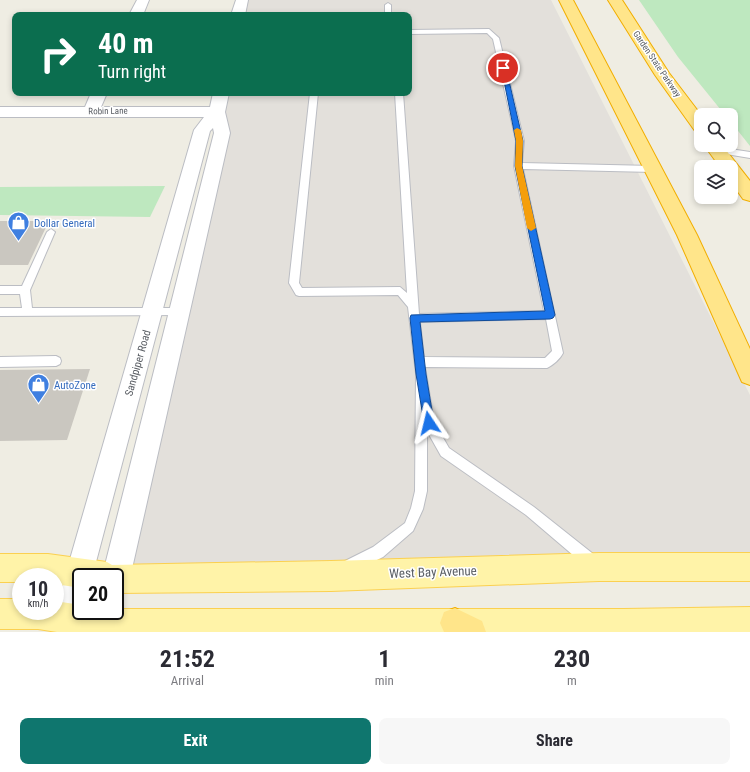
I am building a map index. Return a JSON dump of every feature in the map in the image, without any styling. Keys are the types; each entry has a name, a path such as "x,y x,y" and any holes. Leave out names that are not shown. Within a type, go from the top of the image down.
{"highway":[{"path":"566,0 687,235 750,374"},
{"name":"Garden State Parkway","path":"615,0 663,75 694,118"},
{"path":"738,178 750,194"}],"main road":[{"name":"West Bay Avenue","path":"124,578 331,576 599,567 750,567"},
{"name":"West Bay Avenue","path":"0,568 48,568 72,572"},
{"path":"0,614 38,614 66,625 105,622 298,628 463,628 750,622"}],"street":[{"path":"137,12 143,0"},
{"path":"239,12 242,0"},
{"path":"91,112 98,96"},
{"name":"Robin Lane","path":"0,112 91,112 219,102"},
{"name":"Sandpiper Road","path":"110,568 180,312 222,133 219,102"},
{"name":"Sandpiper Road","path":"109,568 153,312 202,130 219,102"}],"lane":[{"path":"388,5 388,12"},
{"path":"412,32 489,31 496,38 520,141 518,166 558,353 547,363 420,368"},
{"path":"314,96 294,283 299,292 400,291 413,306"},
{"path":"399,96 413,306 420,368 429,423 445,452 485,482 530,512 599,567"},
{"path":"737,152 750,155"},
{"path":"518,166 653,169"},
{"path":"28,312 25,290 50,232"},
{"path":"0,290 25,290"},
{"path":"0,312 180,312"},
{"path":"415,318 550,315"},
{"path":"0,362 56,361"},
{"path":"331,576 378,552 410,527 417,508 422,462 420,431 420,368"}],"shaded area":[{"path":"242,0 551,0 750,395 750,569 124,579 124,568 118,568 221,96 412,96 412,12 240,12"}],"green space":[{"path":"639,0 750,0 750,146 738,131 738,108 719,108 678,57"},
{"path":"165,186 150,217 0,215 0,187"}],"building":[{"name":"Dollar General","path":"0,221 49,221 28,265 0,265"},
{"name":"AutoZone","path":"90,369 67,440 0,441 0,370"}],"slow traffic":[{"path":"517,130 520,141 518,166 531,228"}],"place":[{"name":"Dollar General","path":"19,242"},
{"name":"AutoZone","path":"39,404"}],"route":[{"path":"429,423 421,374 415,318 550,315 518,166 520,141 503,68"}]}
